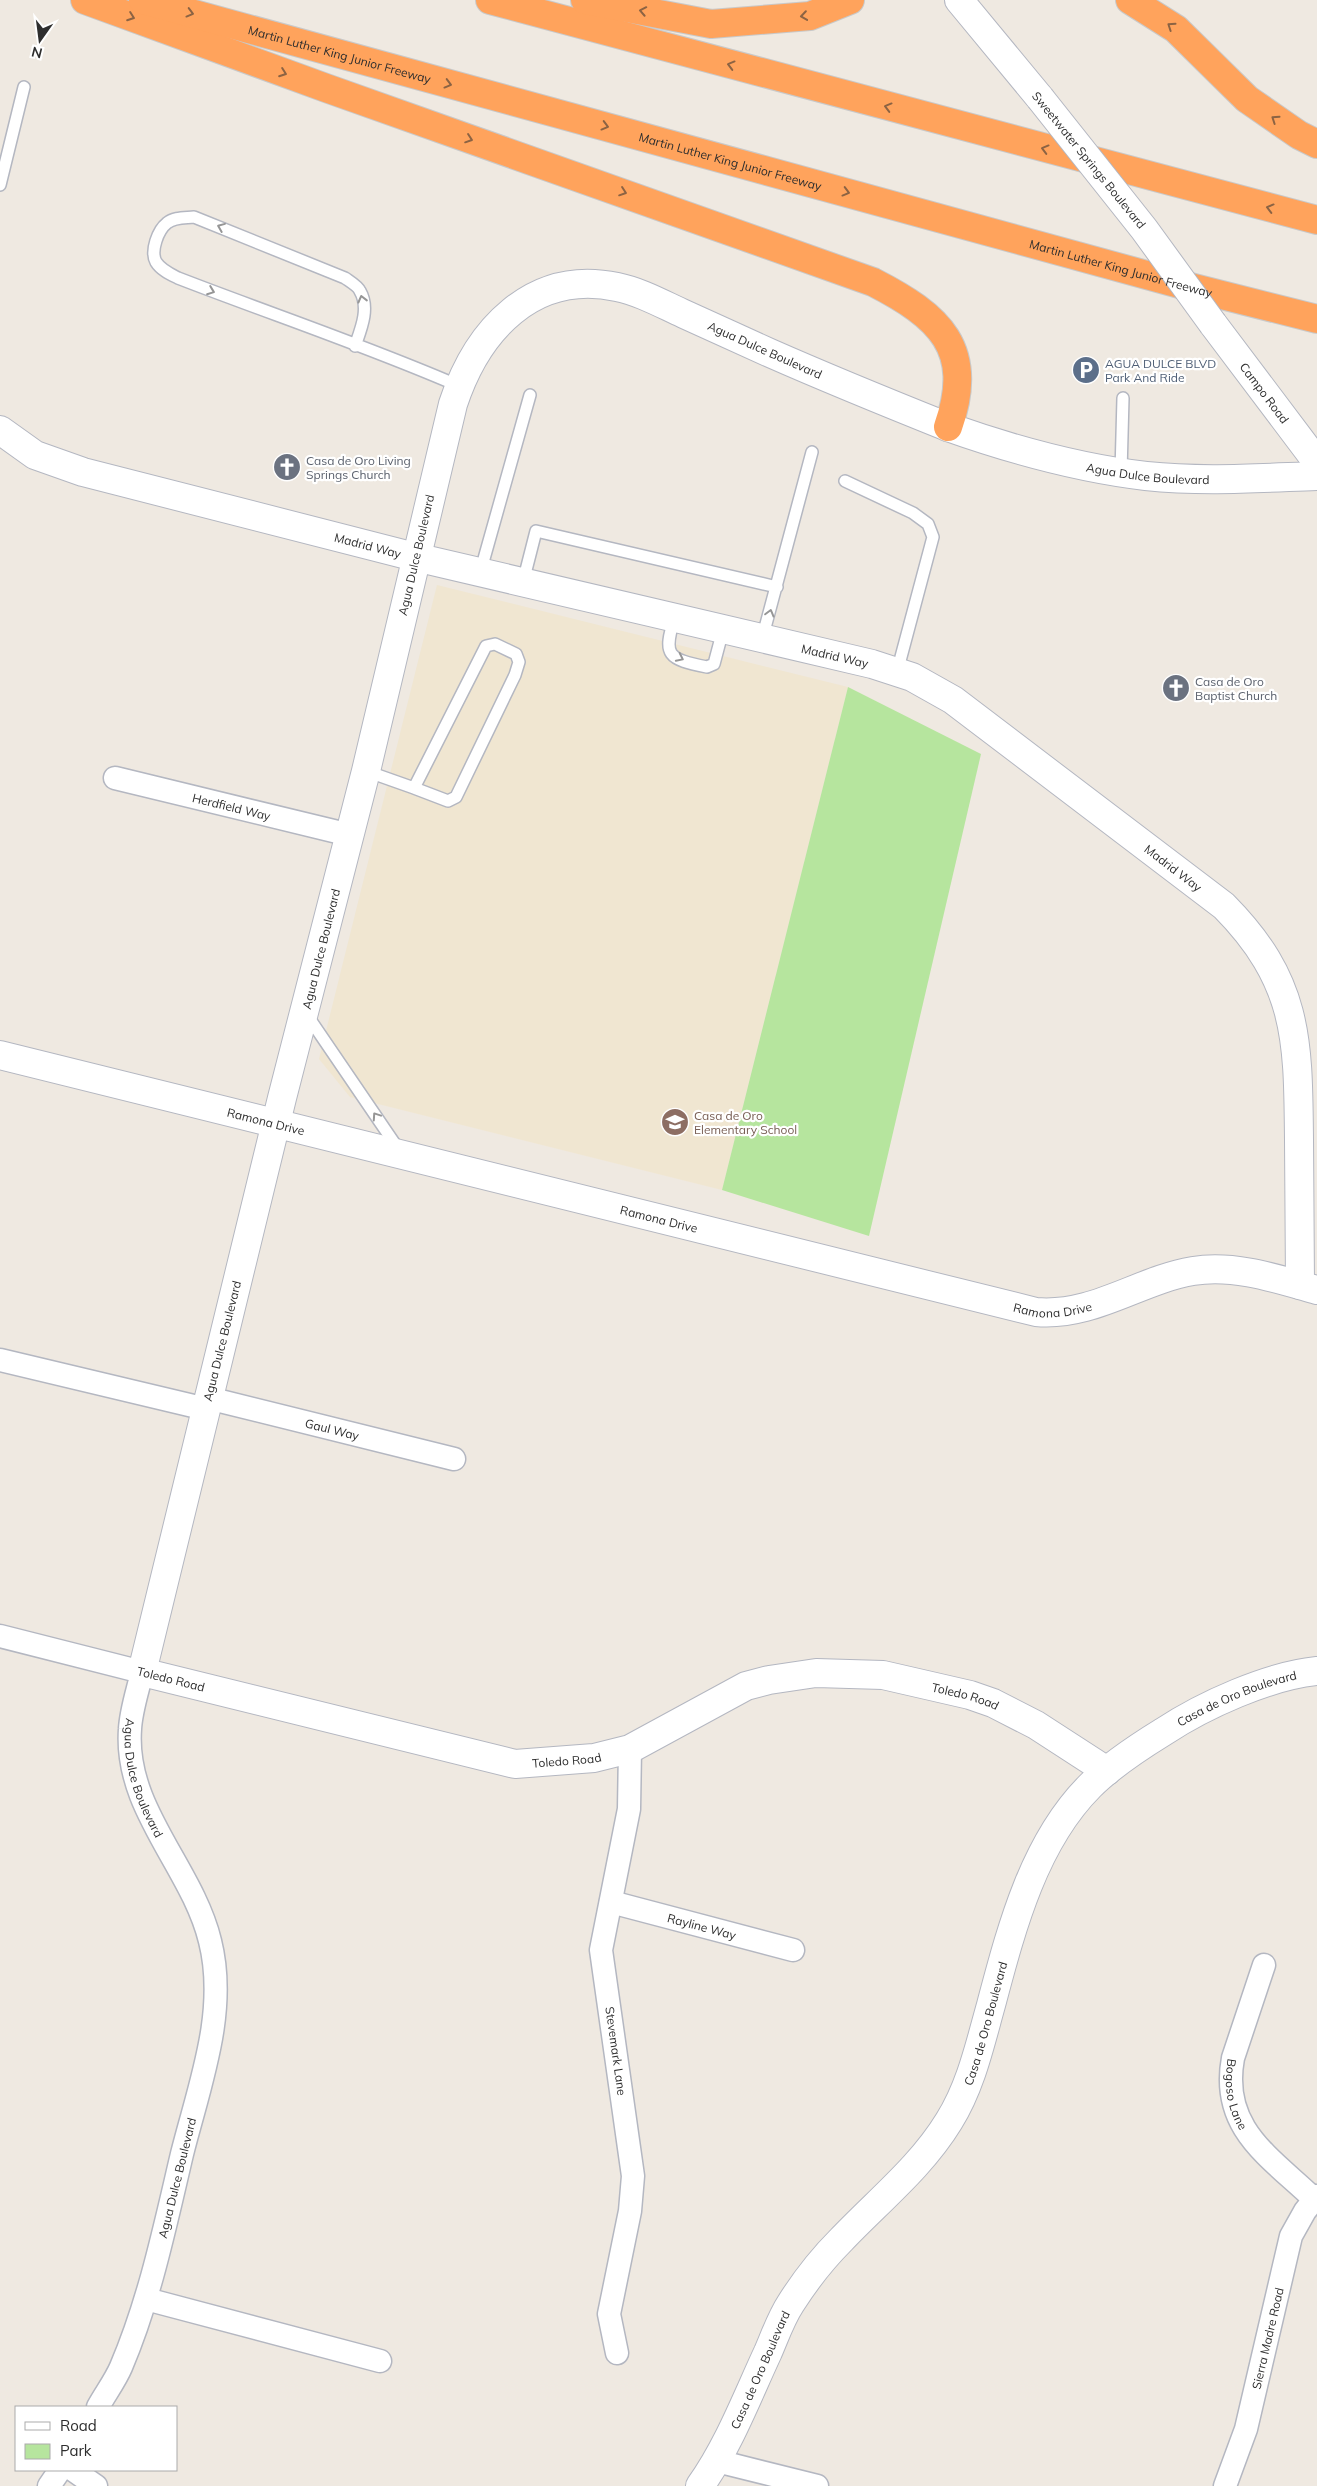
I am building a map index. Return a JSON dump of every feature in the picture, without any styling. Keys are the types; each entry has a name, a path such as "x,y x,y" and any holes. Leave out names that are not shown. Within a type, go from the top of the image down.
{"highway":[{"path":"85,0 336,92 873,282 895,293 930,318 943,333 953,351 959,377 956,404 948,427"},
{"name":"Martin Luther King Junior Freeway","path":"143,0 1194,288 1317,318"},
{"path":"490,0 1317,220"},
{"path":"585,0 711,24 810,16 850,0"},
{"path":"1130,0 1176,29 1247,99 1300,135 1317,144"}],"street":[{"name":"Sweetwater Springs Boulevard","path":"959,0 1144,229 1213,324"},
{"name":"Agua Dulce Boulevard","path":"99,2406 120,2368 146,2299 211,2040 216,1992 210,1942 202,1915 164,1844 136,1785 130,1729 142,1672 276,1123 366,771 415,557 458,386 466,367 485,337 514,309 553,290 595,285 616,287 651,298 815,373 948,427 1026,453 1122,472 1204,479 1317,476"},
{"name":"Campo Road","path":"1213,324 1317,462"},
{"name":"Madrid Way","path":"0,430 35,455 59,465 480,573 872,664 912,677 953,700 1089,805 1207,892 1230,911 1255,940 1278,980 1286,1001 1296,1045 1309,1288"},
{"name":"Herdfield Way","path":"115,778 350,835"},
{"name":"Ramona Drive","path":"0,1055 1036,1312 1058,1313 1085,1309 1194,1270 1251,1273 1309,1288"},
{"name":"Gaul Way","path":"0,1360 454,1459"},
{"name":"Toledo Road","path":"0,1636 515,1764 594,1758 630,1749 746,1686 792,1676 860,1673 883,1675 970,1695 993,1703 1036,1724 1107,1771"},
{"name":"Casa de Oro Boulevard","path":"700,2486 717,2461 789,2305 823,2259 929,2150 950,2120 978,2053 1008,1943 1025,1892 1048,1845 1066,1816 1088,1788 1107,1771 1179,1722 1255,1687 1286,1676 1317,1671"},
{"name":"Stevemark Lane","path":"617,2353 609,2314 630,2211 633,2176 601,1950 629,1808 630,1749"},
{"name":"Rayline Way","path":"611,1902 794,1950"},
{"name":"Bogoso Lane","path":"1264,1965 1232,2058 1230,2071 1231,2097 1246,2134 1315,2198"},
{"name":"Sierra Madre Road","path":"1225,2486 1246,2429 1291,2236 1297,2223 1315,2198"},
{"path":"146,2299 380,2361"},
{"path":"717,2461 817,2486"},
{"path":"50,2486 59,2471"},
{"path":"74,2471 96,2486"}],"lane":[{"path":"0,185 24,88"},
{"path":"355,346 365,308 360,290 345,278 194,218 179,218 168,222 159,233 154,248 155,260 163,269 178,278 355,346 410,365 458,386"},
{"path":"480,573 530,395"},
{"path":"1122,472 1123,398"},
{"path":"762,639 812,452"},
{"path":"845,481 913,513 928,524 933,537 897,672"},
{"path":"523,582 536,531 777,587"},
{"path":"675,617 667,642 669,652 676,658 699,666 707,668 714,664 723,629"},
{"path":"366,771 448,801 456,797 515,675 519,662 516,654 495,644 486,646 414,788"},
{"path":"305,1012 403,1156"}],"shaded area":[{"path":"437,585 848,687 722,1190 350,1097 319,1059"}],"green space":[{"path":"848,687 981,754 869,1236 722,1190"}],"place":[{"name":"AGUA DULCE BLVD Park And Ride","path":"1086,370"},
{"name":"Casa de Oro Living Springs Church","path":"287,467"},
{"name":"Casa de Oro Baptist Church","path":"1176,688"},
{"name":"Casa de Oro Elementary School","path":"675,1122"}]}
